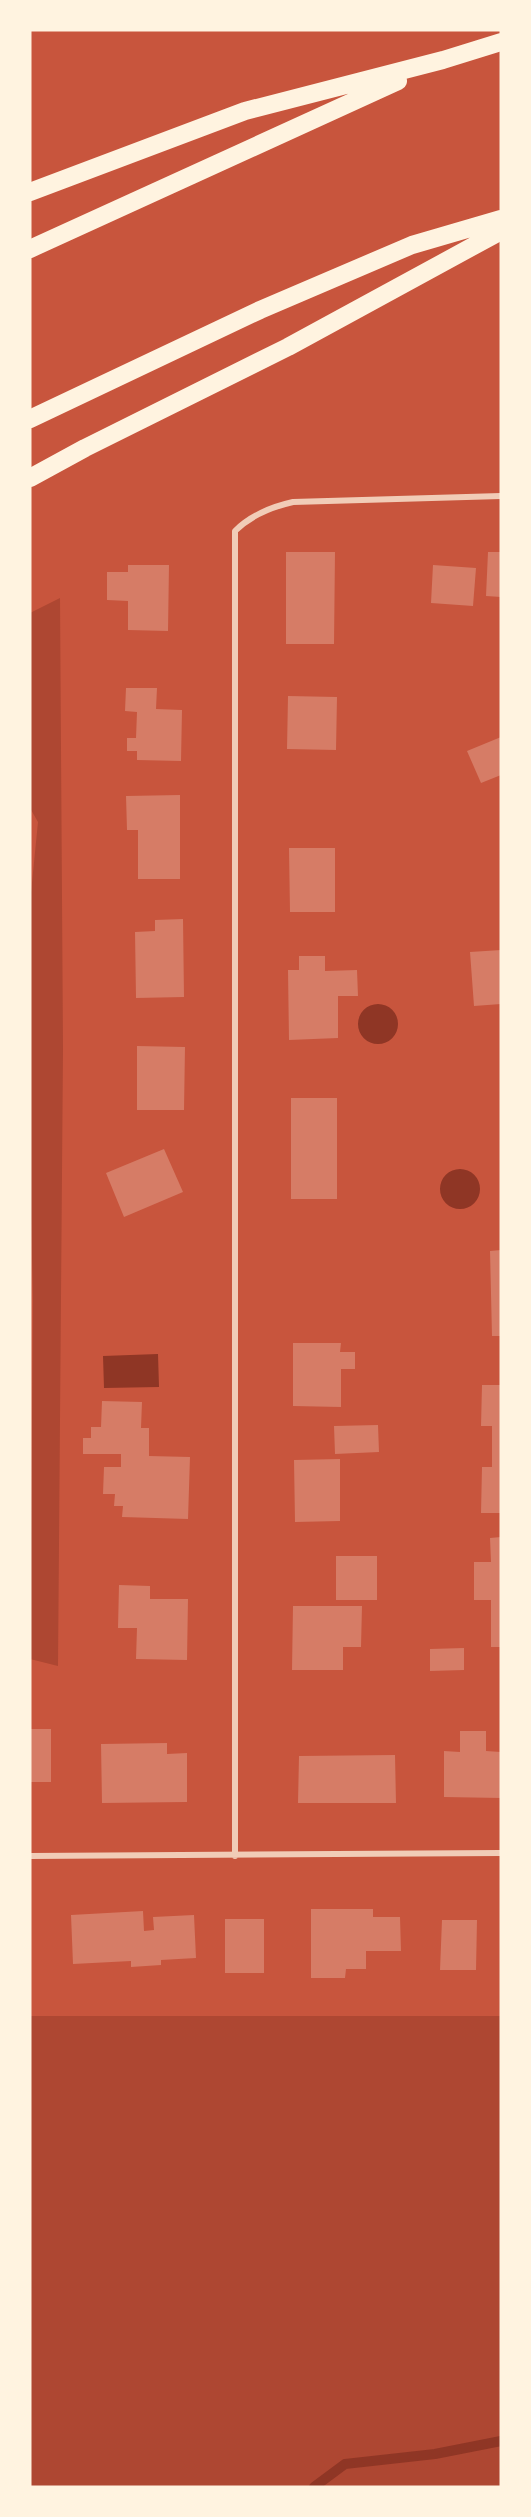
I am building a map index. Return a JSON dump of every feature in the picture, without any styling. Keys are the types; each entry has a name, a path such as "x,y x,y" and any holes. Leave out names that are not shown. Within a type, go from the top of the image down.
{"highway":[{"path":"30,192 245,111 444,60 501,42"},
{"path":"30,249 444,60"},
{"path":"30,419 260,310 412,244 501,219"},
{"path":"30,478 85,448 288,347 501,231"}],"street":[{"path":"235,1856 235,531 244,522 262,512 292,502 501,496"},
{"path":"30,1856 501,1853"}],"shaded area":[{"path":"60,598 63,1049 58,1666 30,1659 33,1300 30,1172 30,903 38,822 30,808 30,613"},
{"path":"378,1004 386,1005 392,1010 397,1016 397,1032 392,1038 386,1043 378,1044 370,1043 364,1038 359,1032 358,1024 359,1016 364,1010 370,1005"},
{"path":"460,1169 468,1170 474,1175 479,1181 479,1197 474,1203 468,1208 460,1209 452,1208 446,1203 441,1197 440,1189 441,1181 446,1175 452,1170"},
{"path":"158,1354 159,1387 104,1388 103,1356"},
{"path":"30,2016 501,2016 501,2487 30,2487"}],"building":[{"path":"286,552 335,552 334,644 286,644"},
{"path":"488,552 501,552 501,597 486,596"},
{"path":"128,565 169,565 168,631 128,630 128,601 107,600 107,572 128,572"},
{"path":"433,565 476,568 473,606 431,603"},
{"path":"126,688 157,688 156,709 182,710 181,761 137,760 137,751 127,751 127,738 136,738 137,712 125,711"},
{"path":"288,696 337,697 336,750 287,749"},
{"path":"501,737 501,775 481,783 467,751"},
{"path":"180,795 180,879 138,879 138,830 127,830 126,796"},
{"path":"289,848 335,848 335,912 290,912"},
{"path":"183,919 184,997 136,998 135,932 155,931 155,920"},
{"path":"501,950 501,1004 474,1006 470,952"},
{"path":"299,956 325,956 325,971 357,970 358,996 338,996 338,1038 289,1040 288,970 299,970"},
{"path":"137,1046 185,1047 184,1110 137,1110"},
{"path":"291,1098 337,1098 337,1199 291,1199"},
{"path":"164,1149 183,1192 124,1217 106,1173"},
{"path":"501,1250 501,1336 492,1336 490,1251"},
{"path":"293,1343 341,1343 340,1352 355,1352 355,1369 341,1369 341,1407 293,1406"},
{"path":"482,1385 501,1385 501,1513 481,1513 482,1467 492,1467 492,1426 481,1426"},
{"path":"102,1401 142,1402 141,1428 149,1428 149,1456 190,1457 188,1519 122,1517 123,1506 114,1506 115,1494 103,1494 104,1467 121,1467 121,1454 83,1454 83,1438 91,1438 91,1427 101,1427"},
{"path":"378,1425 379,1452 335,1454 334,1426"},
{"path":"340,1459 340,1521 295,1522 294,1460"},
{"path":"501,1537 501,1647 491,1647 491,1600 474,1600 474,1562 491,1562 490,1538"},
{"path":"336,1556 377,1556 377,1600 336,1600"},
{"path":"119,1585 150,1586 150,1599 188,1599 187,1660 136,1659 137,1628 118,1628"},
{"path":"293,1606 362,1606 361,1647 343,1647 343,1670 292,1670"},
{"path":"464,1648 464,1670 430,1671 430,1649"},
{"path":"30,1729 51,1729 51,1782 30,1782"},
{"path":"460,1731 486,1731 486,1751 501,1752 501,1798 444,1797 444,1751 460,1752"},
{"path":"167,1743 167,1754 187,1753 187,1802 102,1803 101,1744"},
{"path":"395,1755 396,1803 298,1803 299,1756"},
{"path":"311,1909 373,1909 373,1917 400,1917 401,1951 366,1951 366,1969 346,1969 345,1978 311,1978"},
{"path":"143,1911 144,1931 154,1930 153,1917 194,1915 196,1958 161,1960 161,1965 131,1967 131,1961 73,1964 71,1915"},
{"path":"225,1919 264,1919 264,1973 225,1973"},
{"path":"442,1920 477,1920 476,1970 440,1970"}],"waterway":[{"path":"314,2487 345,2464 435,2454 501,2441"}]}
